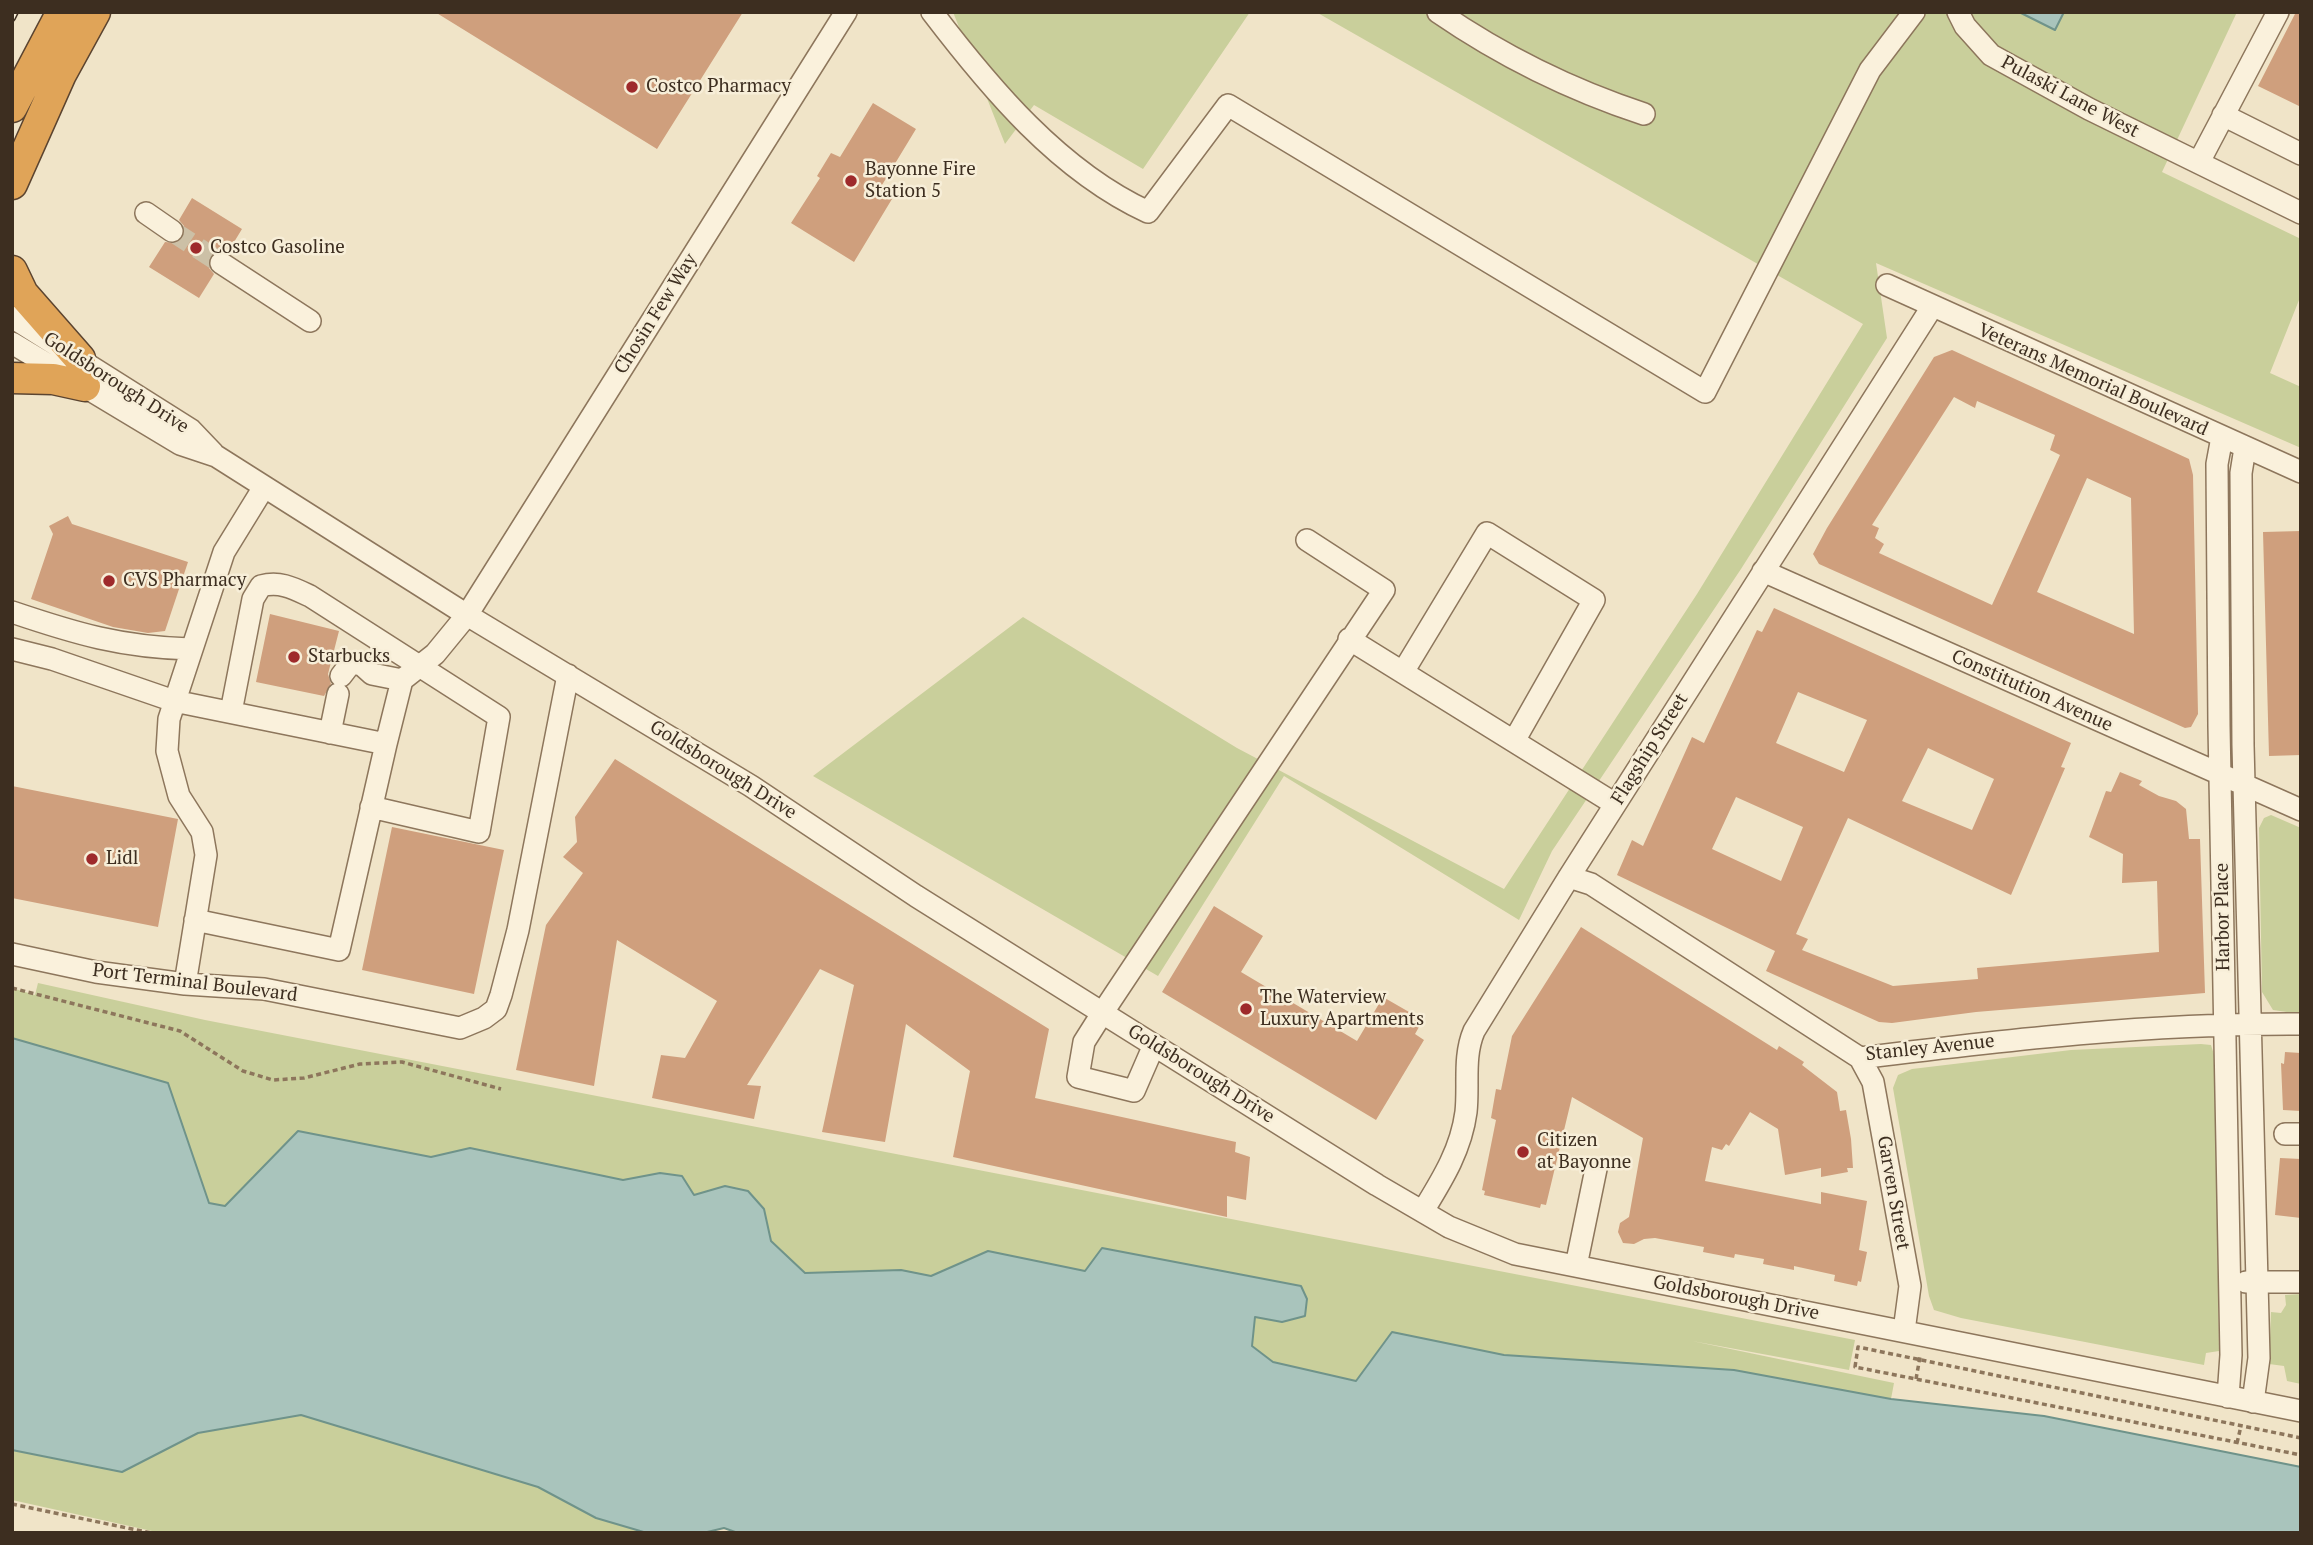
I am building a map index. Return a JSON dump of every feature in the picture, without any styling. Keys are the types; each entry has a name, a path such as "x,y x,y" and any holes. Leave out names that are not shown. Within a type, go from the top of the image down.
{"highway":[{"path":"12,107 62,12"},
{"path":"12,184 61,74 95,12"},
{"path":"12,271 23,294 82,372 53,379 12,378"}],"street":[{"name":"Chosin Few Way","path":"402,680 436,654 467,615 846,12"},
{"path":"932,12 981,76 1054,149 1128,202 1148,212 1228,105 1705,392 1870,70 1914,12"},
{"path":"1438,12 1485,44 1601,100 1644,114"},
{"name":"Pulaski Lane West","path":"1958,12 1965,26 1992,55 2089,109 2301,214"},
{"path":"2199,162 2278,12"},
{"path":"2223,116 2301,154"},
{"path":"145,214 172,231"},
{"path":"221,262 310,321"},
{"name":"Veterans Memorial Boulevard","path":"1887,285 2301,472"},
{"name":"Flagship Street","path":"1423,1212 1451,1165 1464,1125 1470,1040 1615,804 1932,307"},
{"name":"Goldsborough Drive","path":"12,317 82,372"},
{"name":"Goldsborough Drive","path":"12,343 82,372 191,430 216,456 467,615 751,786 916,896 1423,1212 1501,1250 2301,1411"},
{"name":"Harbor Place","path":"2222,437 2217,464 2230,1282 2228,1397"},
{"name":"Harbor Place","path":"2245,448 2241,473 2245,786 2253,1024 2259,1358 2253,1402"},
{"path":"185,984 206,855 202,832 180,796 167,751 169,719 224,552 264,487"},
{"path":"1403,672 1487,533 1594,600 1514,741"},
{"path":"1154,1045 1134,1091 1078,1077 1084,1042 1384,590 1307,540"},
{"name":"Constitution Avenue","path":"1763,571 2301,810"},
{"path":"231,712 253,599 261,586 283,584 310,596 421,664 499,717 479,832 372,807"},
{"path":"12,612 87,638 148,648 190,649"},
{"path":"1349,639 1615,804"},
{"path":"12,649 52,659 174,701 386,744"},
{"path":"195,920 340,950 402,680 372,674 362,665 351,663 340,685 330,733"},
{"name":"Port Terminal Boulevard","path":"12,954 96,972 185,984 264,989 460,1028 484,1018 496,1009 518,930 568,676"},
{"name":"Stanley Avenue","path":"1569,877 1591,884 1860,1058 2061,1034 2225,1025 2301,1024"},
{"name":"Garven Street","path":"1860,1058 1873,1082 1910,1286 1904,1331"},
{"path":"1576,1266 1596,1169"},
{"path":"2230,1282 2301,1282"}],"path":[{"path":"12,988 180,1031 243,1071 273,1080 304,1078 360,1064 402,1062 501,1089"},
{"path":"2301,1438 1858,1347 1855,1367 2301,1455"},
{"path":"1916,1379 1919,1359"},
{"path":"2237,1443 2241,1426"},
{"path":"12,1504 151,1533"}],"green space":[{"path":"953,12 1250,12 1143,169 1034,105 1005,144"},
{"path":"1316,12 2019,12 2054,30 2064,12 2237,12 2162,172 2301,239 2301,295 2270,373 2301,387 2301,448 1876,263 1887,338 1741,569 1552,851 1519,920 1284,776 1158,976 813,776 1023,617 1237,748 1504,889 1697,594 1863,324"},
{"path":"2271,815 2301,828 2301,1014 2273,1010 2262,992 2259,828 2264,818"},
{"path":"38,983 205,1020 1855,1340 1849,1370 1692,1341 1894,1383 1891,1399 1734,1370 1504,1355 1392,1332 1356,1382 1273,1362 1252,1346 1255,1316 1282,1322 1085,1271 988,1251 931,1276 901,1270 804,1273 771,1241 764,1209 725,1186 694,1195 660,1173 623,1180 470,1148 431,1157 298,1131 225,1206 208,1203 168,1084 12,1038 12,988 35,995"},
{"path":"2211,1045 2215,1058 2219,1351 2206,1353 2204,1365 1961,1318 1934,1310 1929,1296 1893,1088 1898,1075 1912,1069 2071,1050"},
{"path":"2301,1294 2301,1384 2287,1381 2284,1366 2269,1364 2271,1312 2281,1313 2286,1305 2285,1295"},
{"path":"301,1415 538,1487 596,1518 647,1533 161,1533 12,1500 12,1450 122,1472 198,1433"}],"water":[{"path":"2019,12 2064,12 2055,30"},
{"path":"12,1038 168,1083 209,1203 225,1206 298,1131 431,1157 470,1148 623,1180 660,1173 682,1176 694,1195 725,1186 748,1191 764,1209 771,1241 805,1273 901,1270 931,1276 988,1251 1085,1271 1102,1248 1301,1286 1307,1299 1305,1316 1282,1322 1255,1317 1252,1346 1273,1362 1356,1381 1392,1332 1504,1355 1734,1370 1891,1399 2044,1416 2301,1467 2301,1533 738,1533 724,1528 703,1533 647,1533 596,1518 538,1487 301,1415 198,1433 122,1472 12,1450"}],"building":[{"path":"435,12 743,12 657,149"},
{"path":"2296,12 2301,12 2301,107 2258,86"},
{"name":"Bayonne Fire Station 5","path":"873,103 916,129 882,185 895,194 854,262 791,223 820,178 817,176 831,153 840,157"},
{"path":"192,198 242,229 228,252 216,251 210,256 209,268 214,274 199,298 149,267 165,242 177,243 183,238 184,226 179,220"},
{"path":"1952,350 2189,459 2193,475 2198,714 2191,727 2185,728 1819,564 1813,554 1827,528 1934,357","holes":["1954,397 1975,408 1977,401 2055,435 2050,450 2060,455 1992,605 1879,553 1884,544 1875,538 1879,528 1872,525","2087,478 2131,498 2134,634 2037,592"]},
{"name":"CVS Pharmacy","path":"68,516 72,524 188,562 165,631 148,633 113,627 31,599 53,534 49,526"},
{"path":"2301,531 2301,755 2269,756 2263,532"},
{"path":"1774,608 2071,743 2061,767 2065,768 2011,895 1848,818 1796,934 1808,939 1802,950 1893,986 1978,979 1977,968 2159,952 2157,881 2122,883 2123,854 2089,837 2106,791 2111,792 2120,772 2142,781 2139,785 2159,796 2176,801 2186,809 2189,839 2200,839 2205,993 1976,1012 1892,1023 1879,1022 1766,971 1775,951 1617,875 1632,840 1643,846 1692,737 1704,743 1757,630 1762,632","holes":["1798,692 1867,720 1844,772 1776,743","1928,748 1994,779 1972,830 1902,801","1736,797 1803,827 1781,881 1712,849"]},
{"name":"Starbucks","path":"270,614 339,631 328,674 331,684 324,696 256,682"},
{"path":"615,759 1049,1029 1035,1098 1236,1142 1235,1152 1250,1157 1246,1200 1227,1196 1227,1217 953,1157 970,1071 906,1024 885,1142 822,1132 854,985 820,969 747,1085 761,1086 754,1119 652,1098 661,1055 685,1058 717,1001 617,940 594,1086 516,1070 546,925 583,873 563,857 577,842 575,817"},
{"name":"Lidl","path":"12,786 178,819 158,927 12,898"},
{"path":"392,827 504,850 474,994 362,970"},
{"name":"The Waterview Luxury Apartments","path":"1214,906 1263,936 1241,972 1357,1041 1383,997 1423,1020 1415,1034 1424,1040 1376,1120 1162,992"},
{"name":"Citizen at Bayonne","path":"1581,927 1777,1050 1779,1046 1804,1062 1802,1065 1837,1092 1840,1111 1846,1110 1851,1139 1853,1168 1847,1168 1848,1172 1821,1177 1821,1168 1785,1175 1778,1129 1750,1112 1729,1146 1726,1144 1722,1150 1712,1147 1705,1181 1821,1204 1821,1192 1867,1201 1859,1250 1867,1252 1861,1282 1858,1281 1857,1286 1834,1281 1835,1275 1794,1266 1794,1270 1763,1264 1764,1259 1735,1254 1734,1258 1703,1252 1704,1247 1655,1238 1634,1244 1623,1243 1618,1232 1620,1223 1629,1217 1643,1138 1572,1097 1546,1205 1541,1204 1540,1208 1484,1195 1485,1191 1482,1190 1496,1120 1491,1118 1496,1089 1501,1090 1512,1036"},
{"path":"2285,1052 2301,1053 2301,1111 2283,1110 2281,1063 2284,1064"},
{"path":"2280,1158 2301,1159 2301,1218 2275,1215"}],"tunnel":[{"path":"172,231 221,263"}],"railway":[{"path":"12,18 15,12"}],"place":[{"name":"Costco Pharmacy","path":"632,87"},
{"name":"Bayonne Fire Station 5","path":"851,181"},
{"name":"Costco Gasoline","path":"196,248"},
{"name":"CVS Pharmacy","path":"109,581"},
{"name":"Starbucks","path":"294,657"},
{"name":"Lidl","path":"92,859"},
{"name":"The Waterview Luxury Apartments","path":"1246,1009"},
{"name":"Citizen at Bayonne","path":"1523,1152"}]}
